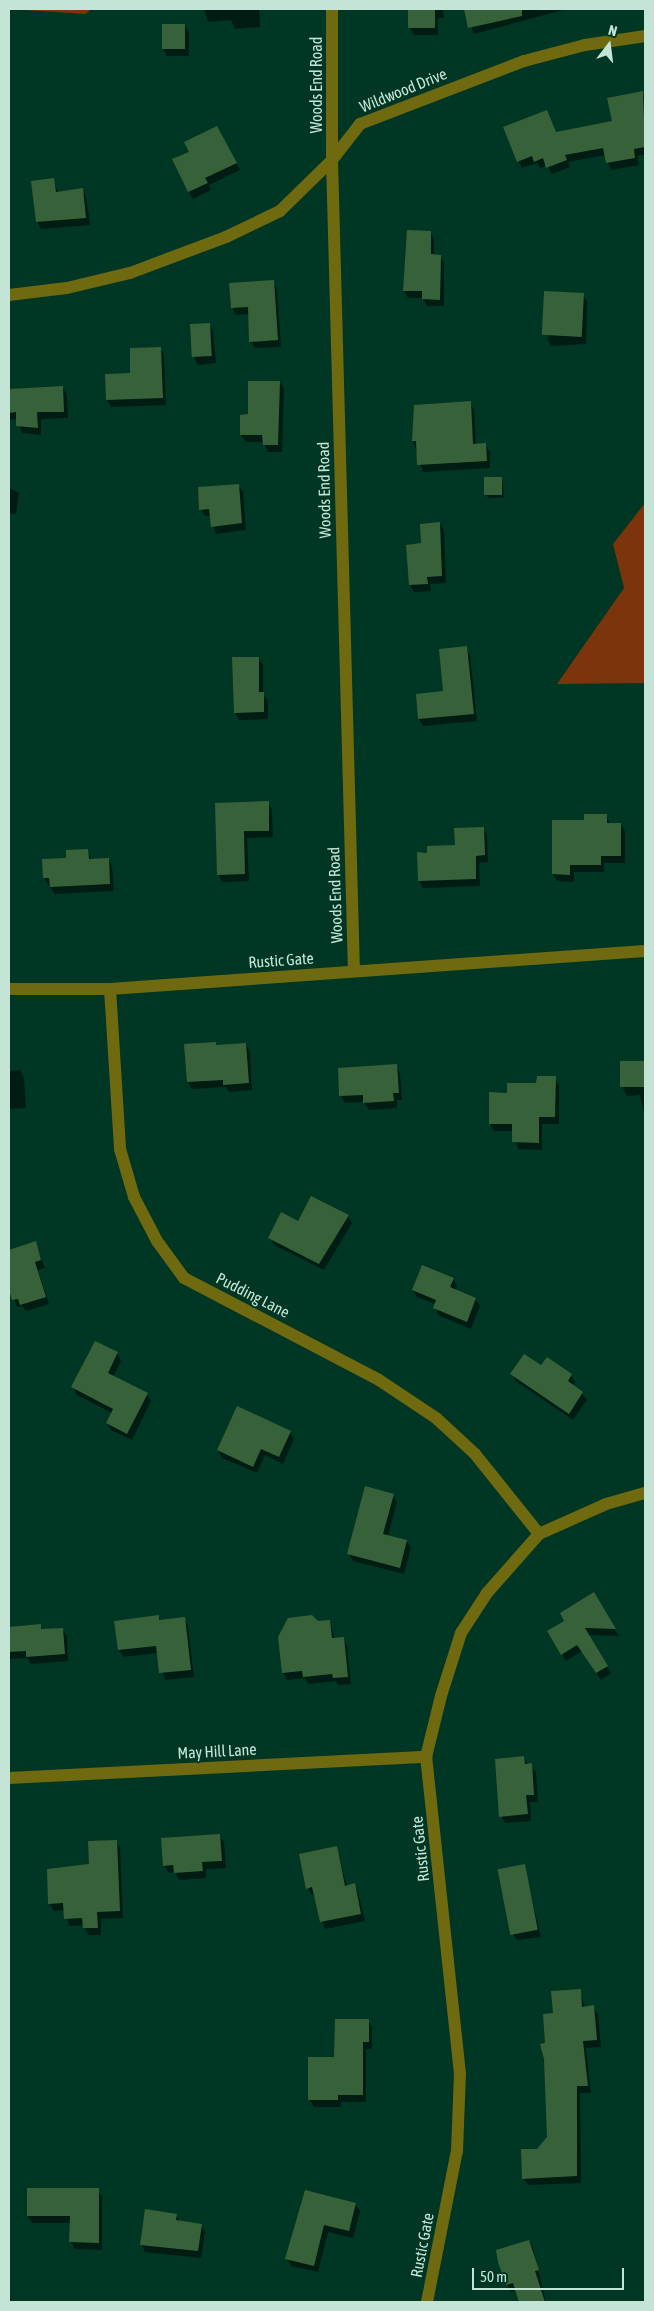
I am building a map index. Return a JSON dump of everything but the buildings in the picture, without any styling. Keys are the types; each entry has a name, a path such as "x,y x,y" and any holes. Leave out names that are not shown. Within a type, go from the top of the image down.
{"street":[{"name":"Woods End Road","path":"332,9 332,160 354,971"},
{"name":"Wildwood Drive","path":"9,295 67,288 130,274 226,237 280,211 332,160 360,124 467,81 585,45 645,36"},
{"name":"Rustic Gate","path":"9,989 110,989 645,951"},
{"name":"Pudding Lane","path":"110,989 120,1149 134,1197 157,1242 184,1278 379,1380 436,1418 475,1454 539,1534"},
{"name":"Rustic Gate","path":"426,2302 457,2151 460,2074 426,1756 441,1696 462,1633 487,1593 539,1534 606,1504 645,1493"},
{"name":"May Hill Lane","path":"9,1778 426,1756"}],"shaded area":[{"path":"9,9 91,9 86,14"},
{"path":"645,503 645,683 557,684 624,588 613,544"}]}
